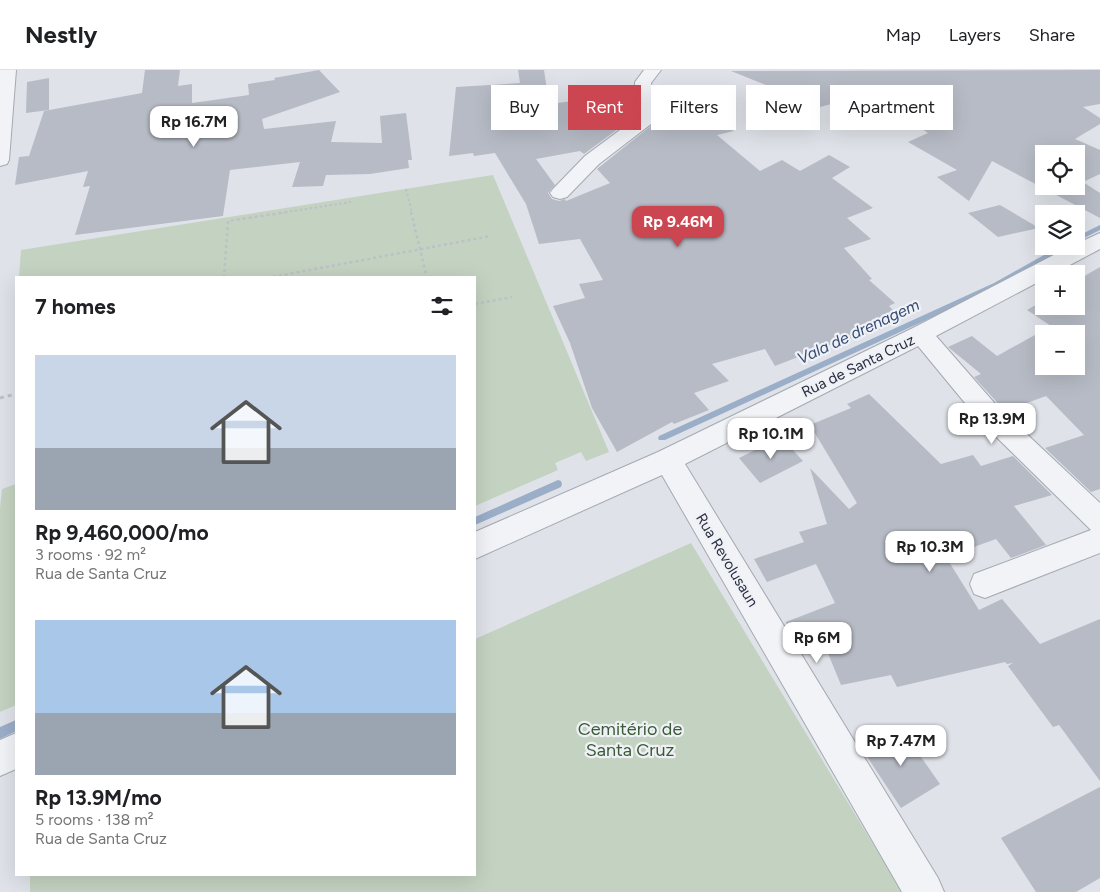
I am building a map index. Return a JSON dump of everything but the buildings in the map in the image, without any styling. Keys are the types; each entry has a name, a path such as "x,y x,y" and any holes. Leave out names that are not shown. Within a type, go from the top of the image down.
{"street":[{"path":"0,160 8,70"},
{"path":"560,193 592,160 645,120 644,82 653,70"},
{"name":"Rua de Santa Cruz","path":"476,546 668,460 921,334 1100,240"},
{"path":"921,334 988,412 1100,521"},
{"name":"Rua Revolusaun","path":"668,460 924,892"},
{"path":"985,584 1100,540"},
{"path":"0,758 15,751"}],"path":[{"path":"406,189 426,276"},
{"path":"224,276 228,221 351,202"},
{"path":"278,276 491,236"},
{"path":"476,304 512,297"},
{"path":"0,398 15,394"}],"green space":[{"path":"493,175 609,452 586,461 581,452 555,463 558,470 476,506 476,276 19,276 21,250"},
{"path":"15,484 15,705 0,712 0,508 2,489"},
{"name":"Cemitério de Santa Cruz","path":"691,543 902,892 30,892 30,876 476,876 476,639"}],"waterway":[{"name":"Vala de drenagem","path":"1085,235 1100,227"},
{"name":"Vala de drenagem","path":"662,438 996,285 1049,255"},
{"name":"Vala de drenagem","path":"476,521 558,484"},
{"name":"Vala de drenagem","path":"0,733 15,726"}]}
